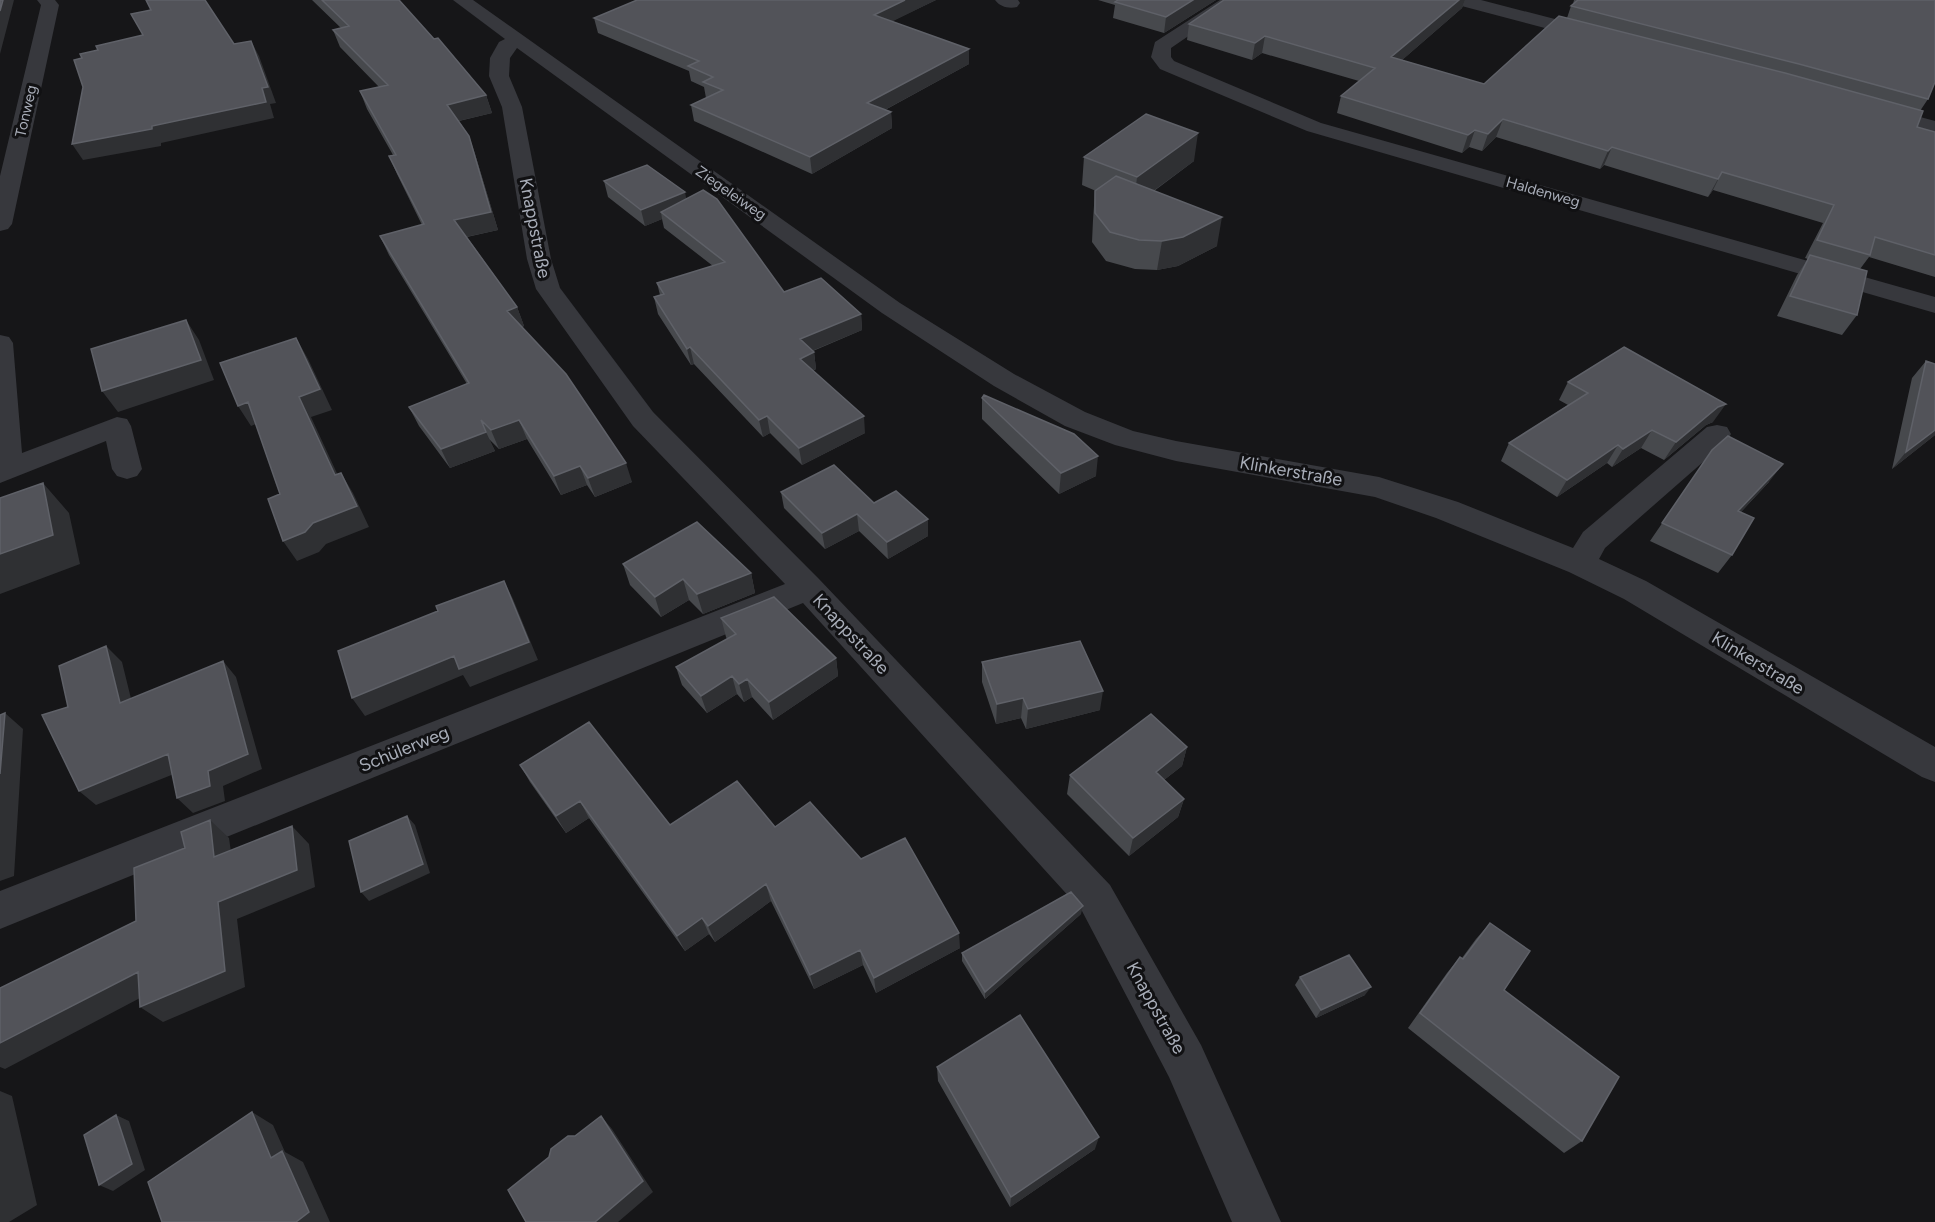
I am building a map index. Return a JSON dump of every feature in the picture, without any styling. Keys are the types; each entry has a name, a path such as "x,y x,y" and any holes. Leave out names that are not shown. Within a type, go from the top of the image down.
{"street":[{"name":"Tonweg","path":"0,224 50,5 45,0"},
{"name":"Ziegeleiweg","path":"462,0 891,308 1004,380"},
{"name":"Haldenweg","path":"1232,0 1168,40 1162,46 1161,57 1167,65 1314,127 1935,304"},
{"path":"1460,0 1610,39"},
{"name":"Knappstraße","path":"517,40 506,46 500,58 499,76 513,107 539,260 548,289 643,418 808,588 1096,898 1185,1061 1257,1222"},
{"path":"1861,106 1935,127"},
{"path":"0,343 5,472 117,426 127,469"},
{"name":"Klinkerstraße","path":"1004,380 1075,419 1125,438 1176,451 1379,488 1447,510 1580,564 1635,590 1935,766"},
{"path":"1580,564 1594,540 1717,434"},
{"name":"Schülerweg","path":"0,910 808,588"}],"building":[{"path":"146,0 205,0 234,44 251,41 268,87 262,88 266,102 152,126 152,129 72,144 83,87 74,60 82,58 80,54 98,50 96,46 143,35 131,14 151,10"},
{"path":"322,0 399,0 434,39 438,38 486,95 447,105 469,136 491,212 454,220 517,307 507,311 566,374 626,463 588,478 580,466 554,476 519,420 491,430 481,420 486,432 441,449 409,407 469,383 380,236 424,224 389,156 396,155 360,91 388,85 333,30 349,26"},
{"path":"637,0 905,0 874,15 969,49 867,103 891,112 810,157 691,105 723,90 703,82 713,77 688,66 699,61 594,18"},
{"path":"1118,0 1193,0 1166,17 1115,2"},
{"path":"1224,0 1459,0 1391,57 1484,84 1559,16 1785,73 1923,111 1917,127 1935,132 1935,255 1875,237 1870,255 1817,240 1834,205 1722,172 1718,179 1612,147 1608,151 1503,119 1488,134 1475,130 1468,135 1341,96 1375,68 1265,36 1255,43 1189,24"},
{"path":"1578,0 1935,0 1935,82 1928,99 1571,6"},
{"path":"1146,114 1198,133 1137,177 1084,157"},
{"path":"647,165 685,192 641,210 604,181"},
{"path":"1116,176 1222,217 1183,237 1162,241 1139,240 1110,232 1095,213 1095,191"},
{"path":"703,190 717,199 784,292 821,278 861,314 800,339 814,352 800,359 864,416 799,448 767,416 759,420 690,347 687,349 654,297 664,294 657,283 725,262 661,212"},
{"path":"1810,255 1867,271 1857,315 1790,296"},
{"path":"186,320 201,360 102,391 91,349"},
{"path":"296,338 320,389 299,397 335,475 341,473 357,506 313,523 305,532 283,541 268,499 280,494 248,402 238,406 220,363"},
{"path":"1624,347 1726,404 1718,407 1676,442 1652,430 1623,449 1618,445 1567,480 1509,443 1588,393 1568,382"},
{"path":"1926,361 1935,364 1935,430 1906,452"},
{"path":"984,395 1074,434 1098,456 1061,473 982,398"},
{"path":"1728,436 1783,464 1738,511 1754,518 1732,555 1662,523 1712,450"},
{"path":"834,465 874,503 896,491 928,519 887,542 857,514 822,533 781,492"},
{"path":"43,483 53,535 0,554 0,498"},
{"path":"697,522 751,573 697,594 683,579 655,597 623,564"},
{"path":"504,581 529,642 459,669 454,656 352,698 338,651 438,611 436,606"},
{"path":"774,597 836,658 769,702 747,679 739,684 732,676 701,696 676,667 736,634 721,618"},
{"path":"1080,641 1103,691 1028,709 1023,698 997,704 982,662"},
{"path":"106,646 120,703 223,661 248,754 208,771 210,786 177,798 168,754 79,791 42,715 68,707 59,666"},
{"path":"5,713 0,774 0,715"},
{"path":"1151,714 1187,747 1156,772 1184,799 1133,838 1070,775"},
{"path":"589,722 670,825 737,781 775,827 810,802 861,859 905,838 959,933 874,978 860,950 810,975 766,884 708,926 702,918 677,936 580,801 556,816 520,765"},
{"path":"407,816 423,864 361,892 349,841"},
{"path":"210,820 214,857 292,826 297,870 218,902 225,971 140,1007 138,972 0,1043 0,988 136,921 134,868 185,848 181,832"},
{"path":"1071,892 1083,906 985,992 962,953"},
{"path":"1490,923 1530,951 1504,990 1619,1077 1582,1141 1420,1013 1460,957 1463,959"},
{"path":"1349,955 1371,987 1321,1010 1300,977"},
{"path":"1020,1015 1099,1137 1011,1197 937,1067"},
{"path":"252,1112 271,1158 282,1151 309,1212 296,1222 162,1222 148,1182"},
{"path":"116,1115 132,1164 99,1185 84,1135"},
{"path":"601,1116 643,1181 595,1222 526,1222 508,1190 549,1157 551,1149 568,1136 575,1136"}]}
